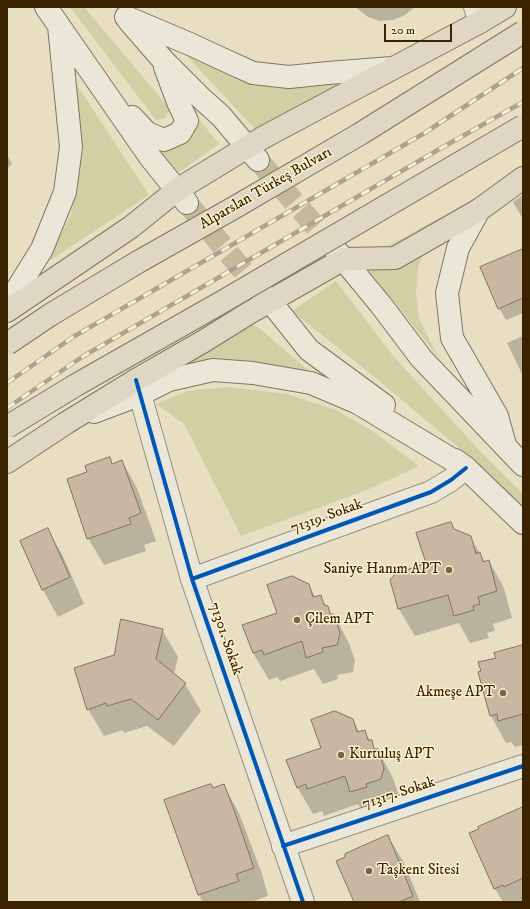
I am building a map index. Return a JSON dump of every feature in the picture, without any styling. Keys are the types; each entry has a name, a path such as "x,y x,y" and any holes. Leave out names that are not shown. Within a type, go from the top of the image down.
{"main road":[{"path":"46,7 150,157 182,197"},
{"path":"7,310 131,227 253,153 264,138 392,68 478,14 504,7"},
{"path":"121,12 254,73 289,77 392,68"},
{"path":"121,12 163,60 221,116 253,153"},
{"path":"7,302 14,294 42,249 64,192 71,147 59,26"},
{"name":"Alparslan Türkeş Bulvarı","path":"7,344 50,315 138,262 360,134 523,32"},
{"path":"99,83 147,133 164,140 180,133 187,121 178,102 163,60"},
{"path":"7,427 76,385 229,298 523,126"},
{"path":"7,462 66,423 138,387 204,341 264,296 339,254 395,258 479,210 523,178"},
{"path":"479,210 458,248 447,293 452,338 497,416 505,446"},
{"path":"339,254 381,305 421,358 523,466"},
{"path":"264,296 309,350 466,468 523,523"},
{"path":"138,387 213,370 253,373 311,384 358,403 466,468"},
{"name":"71301. Sokak","path":"138,387 192,579 303,902"},
{"name":"71319. Sokak","path":"192,579 432,492 466,468"},
{"name":"71317. Sokak","path":"283,846 523,766"}],"green space":[{"path":"70,7 84,7 170,109 164,119 156,120"},
{"path":"184,53 235,78 286,88 344,82 260,129 254,128"},
{"path":"73,79 149,195 46,263 71,215 83,151"},
{"path":"195,114 219,144 173,177 152,143 164,147 174,148 183,144 189,139"},
{"path":"443,216 426,242 418,268 416,294 419,318 438,357 368,269 371,255"},
{"path":"336,281 394,357 479,450 523,494 523,506 470,457 372,375 292,311"},
{"path":"250,324 259,328 316,377 168,372"},
{"path":"228,387 287,394 336,410 371,430 419,466 367,490 241,536 184,424 156,404 187,391"}],"building":[{"path":"523,249 523,298 498,309 480,267"},
{"path":"110,457 112,464 122,460 141,513 129,518 131,524 87,539 67,479 87,472 85,466"},
{"name":"Saniye Hanım APT","path":"451,522 454,529 471,536 476,554 480,552 483,562 489,560 497,591 478,597 480,604 473,606 474,610 454,616 448,595 398,609 390,580 395,574 426,563 416,533"},
{"path":"48,528 70,577 42,590 20,541"},
{"name":"Çilem APT","path":"292,576 309,584 313,597 321,595 324,605 328,606 330,614 334,614 340,633 337,645 322,648 323,652 306,658 302,641 264,655 262,650 253,653 242,625 277,613 267,585"},
{"path":"121,619 163,629 156,659 186,683 158,720 131,699 107,706 106,703 87,710 74,668 114,655"},
{"name":"Akmeşe APT","path":"523,645 523,714 498,721 497,714 490,716 478,672 481,671 478,662 496,658 494,653"},
{"name":"Kurtuluş APT","path":"335,711 353,719 357,732 365,730 368,740 372,740 374,749 378,749 384,768 381,779 366,784 367,787 350,792 345,776 307,789 306,784 297,788 286,760 321,748 311,720"},
{"path":"211,784 213,788 224,784 254,868 236,874 239,881 198,895 164,800"},
{"name":"Taşkent Sitesi","path":"523,807 523,878 504,887 503,885 494,889 469,833 479,829 478,827"},
{"name":"Taşkent Sitesi","path":"388,835 413,896 399,902 354,902 336,861 345,857 345,854"}],"tunnel":[{"path":"258,160 334,248"},
{"path":"187,203 259,290"}],"railway":[{"path":"7,383 73,337 423,134 523,68"},
{"path":"7,408 82,357 523,102"}],"cycle path":[{"path":"136,380 192,579 303,902"},
{"path":"192,579 431,492 451,480 466,468"},
{"path":"283,846 523,766"}],"place":[{"name":"Saniye Hanım APT","path":"449,570"},
{"name":"Çilem APT","path":"297,620"},
{"name":"Akmeşe APT","path":"503,693"},
{"name":"Kurtuluş APT","path":"341,755"},
{"name":"Taşkent Sitesi","path":"369,871"}]}
